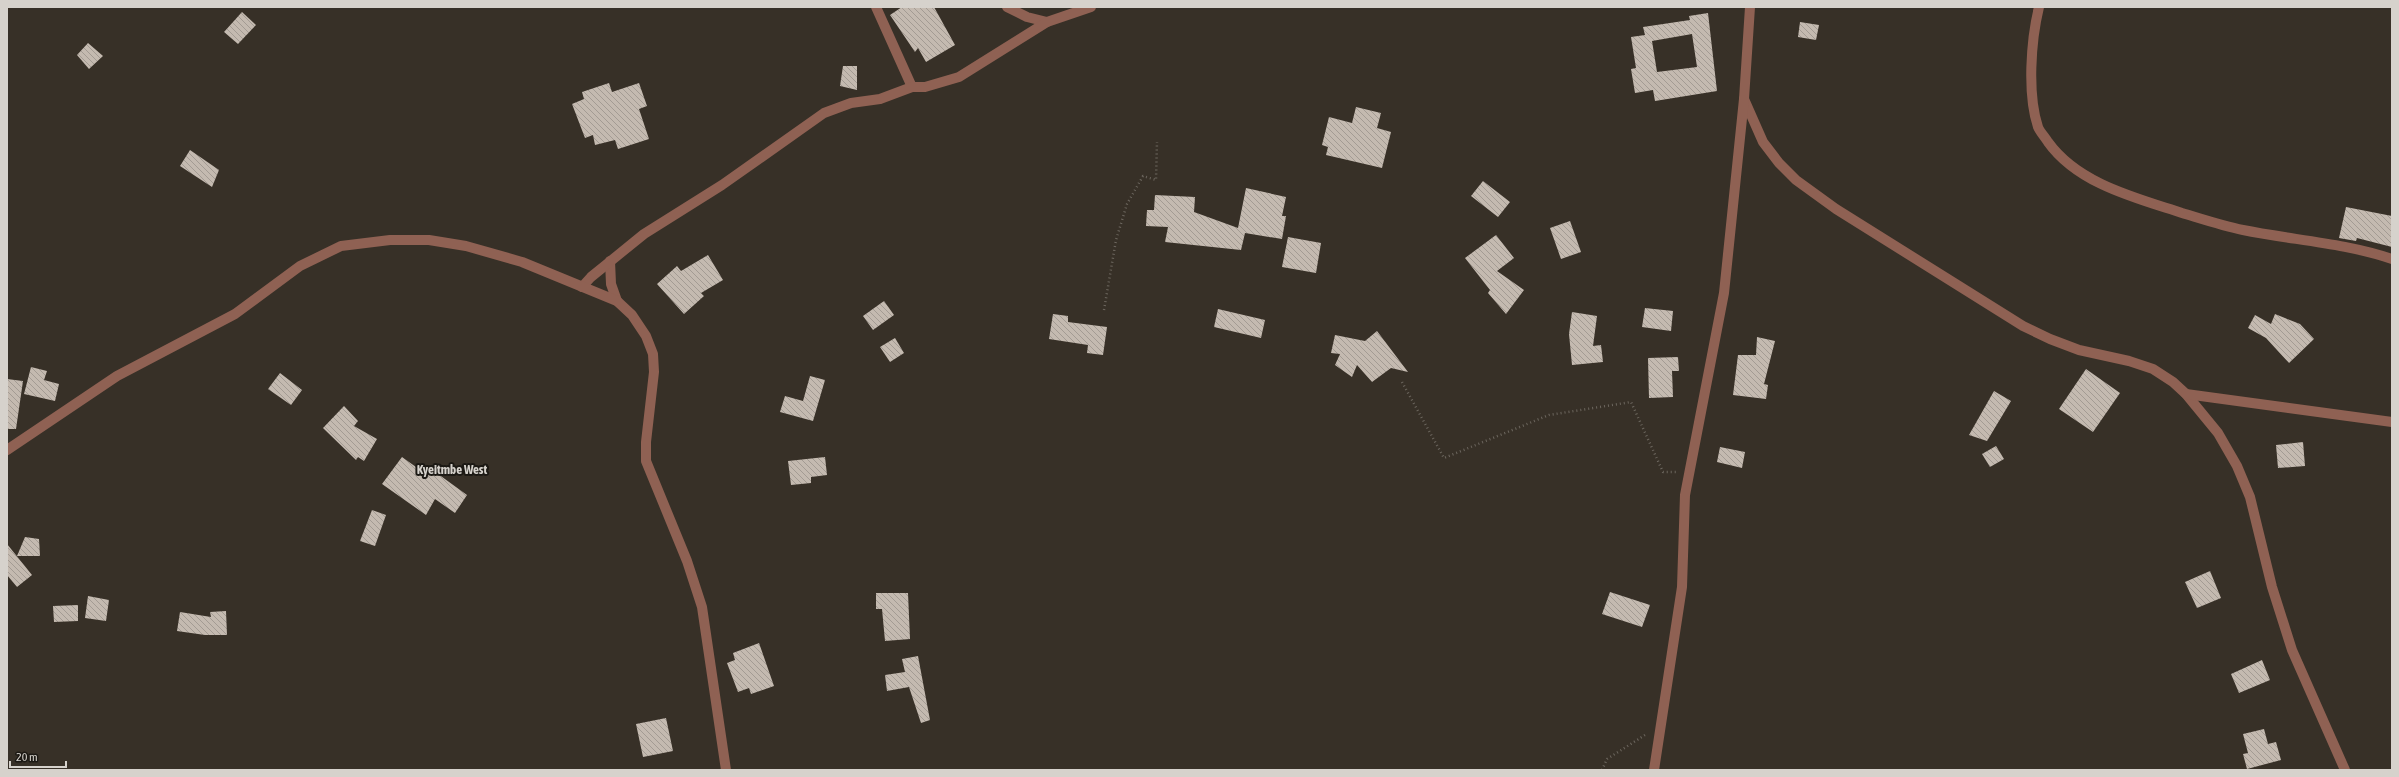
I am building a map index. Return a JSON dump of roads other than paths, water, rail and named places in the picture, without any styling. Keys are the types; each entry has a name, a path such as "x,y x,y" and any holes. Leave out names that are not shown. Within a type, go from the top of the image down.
{"street":[{"path":"876,7 912,87"},
{"path":"1007,7 1027,17 1047,22"},
{"path":"582,287 610,261 644,234 722,185 824,113 851,104 880,98 912,87 925,87 959,76 1047,22 1091,7"},
{"path":"1654,770 1682,587 1685,495 1691,473 1724,293 1744,99 1750,7"},
{"path":"2039,7 2035,23 2031,88 2038,128 2057,155 2078,170 2105,186 2142,200 2235,228 2325,244 2392,259"},
{"path":"1744,99 1763,142 1779,163 1796,180 1836,209 2023,326 2050,340 2079,350 2129,361 2153,369 2173,382 2186,394 2218,433 2237,466 2250,497 2272,587 2292,650 2345,770"},
{"path":"7,450 117,376 235,314 300,266 341,246 390,240 429,240 466,246 522,262 617,302 632,315 646,336 653,354 654,372 646,442 646,461 687,561 702,607 726,770"},
{"path":"610,261 611,284 617,302"},
{"path":"2186,394 2392,422"}],"district":[{"name":"Kyeitmbe West","path":"452,469"}]}
